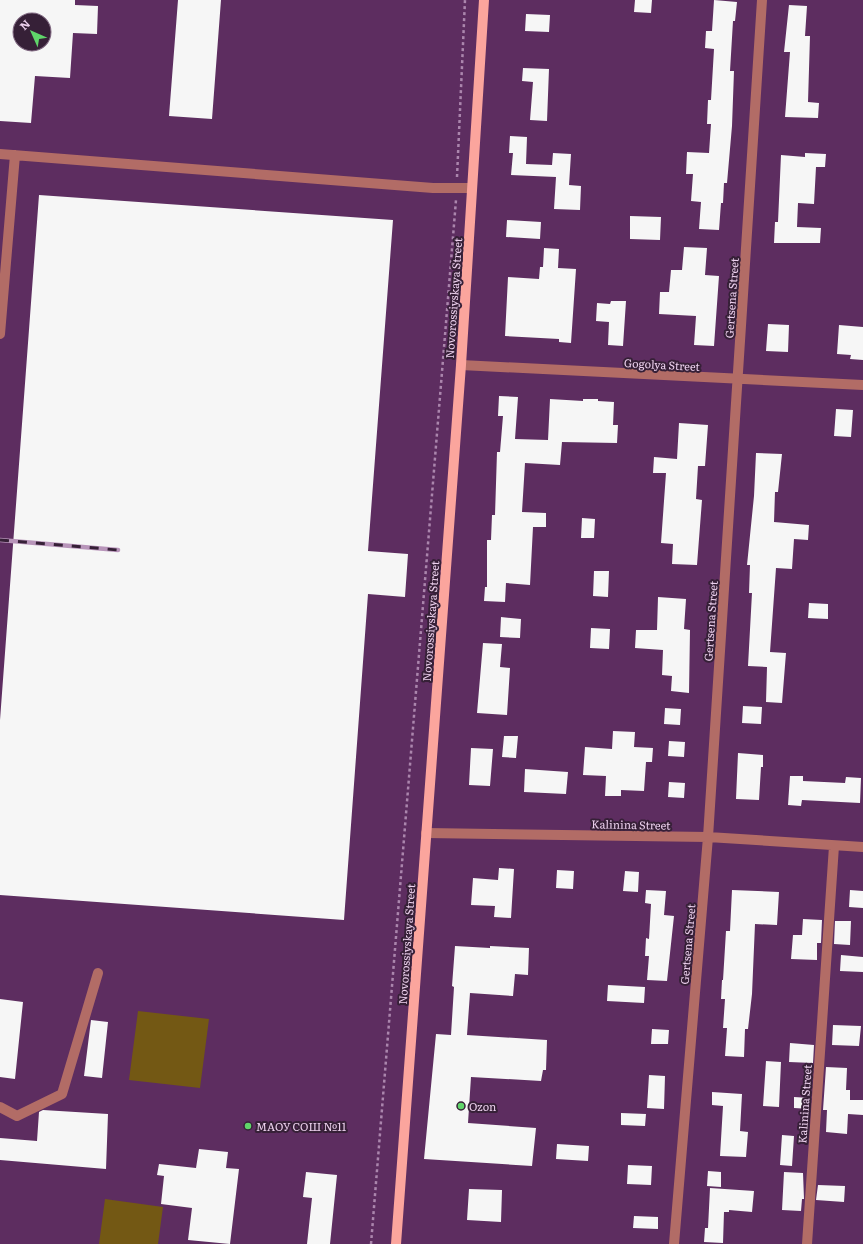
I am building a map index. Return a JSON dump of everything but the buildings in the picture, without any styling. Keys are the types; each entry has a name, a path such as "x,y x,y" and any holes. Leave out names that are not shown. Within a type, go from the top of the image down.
{"main road":[{"name":"Novorossiyskaya Street","path":"396,1244 460,365 484,0"}],"street":[{"name":"Gertsena Street","path":"674,1244 708,837 762,0"},
{"path":"0,154 433,188 472,188"},
{"path":"0,334 15,155"},
{"name":"Gogolya Street","path":"460,365 863,385"},
{"name":"Kalinina Street","path":"426,833 708,837 863,847"},
{"name":"Kalinina Street","path":"807,1244 834,846"},
{"path":"0,1107 18,1116 62,1094 98,973"}],"path":[{"path":"371,1244 457,188 465,0"}],"shaded area":[{"path":"138,1011 209,1019 200,1088 129,1080"},
{"path":"105,1199 163,1207 158,1244 99,1244"}],"railway":[{"path":"0,540 118,550"}],"place":[{"name":"Ozon","path":"461,1106"},
{"name":"МАОУ СОШ №11","path":"248,1126"}]}
